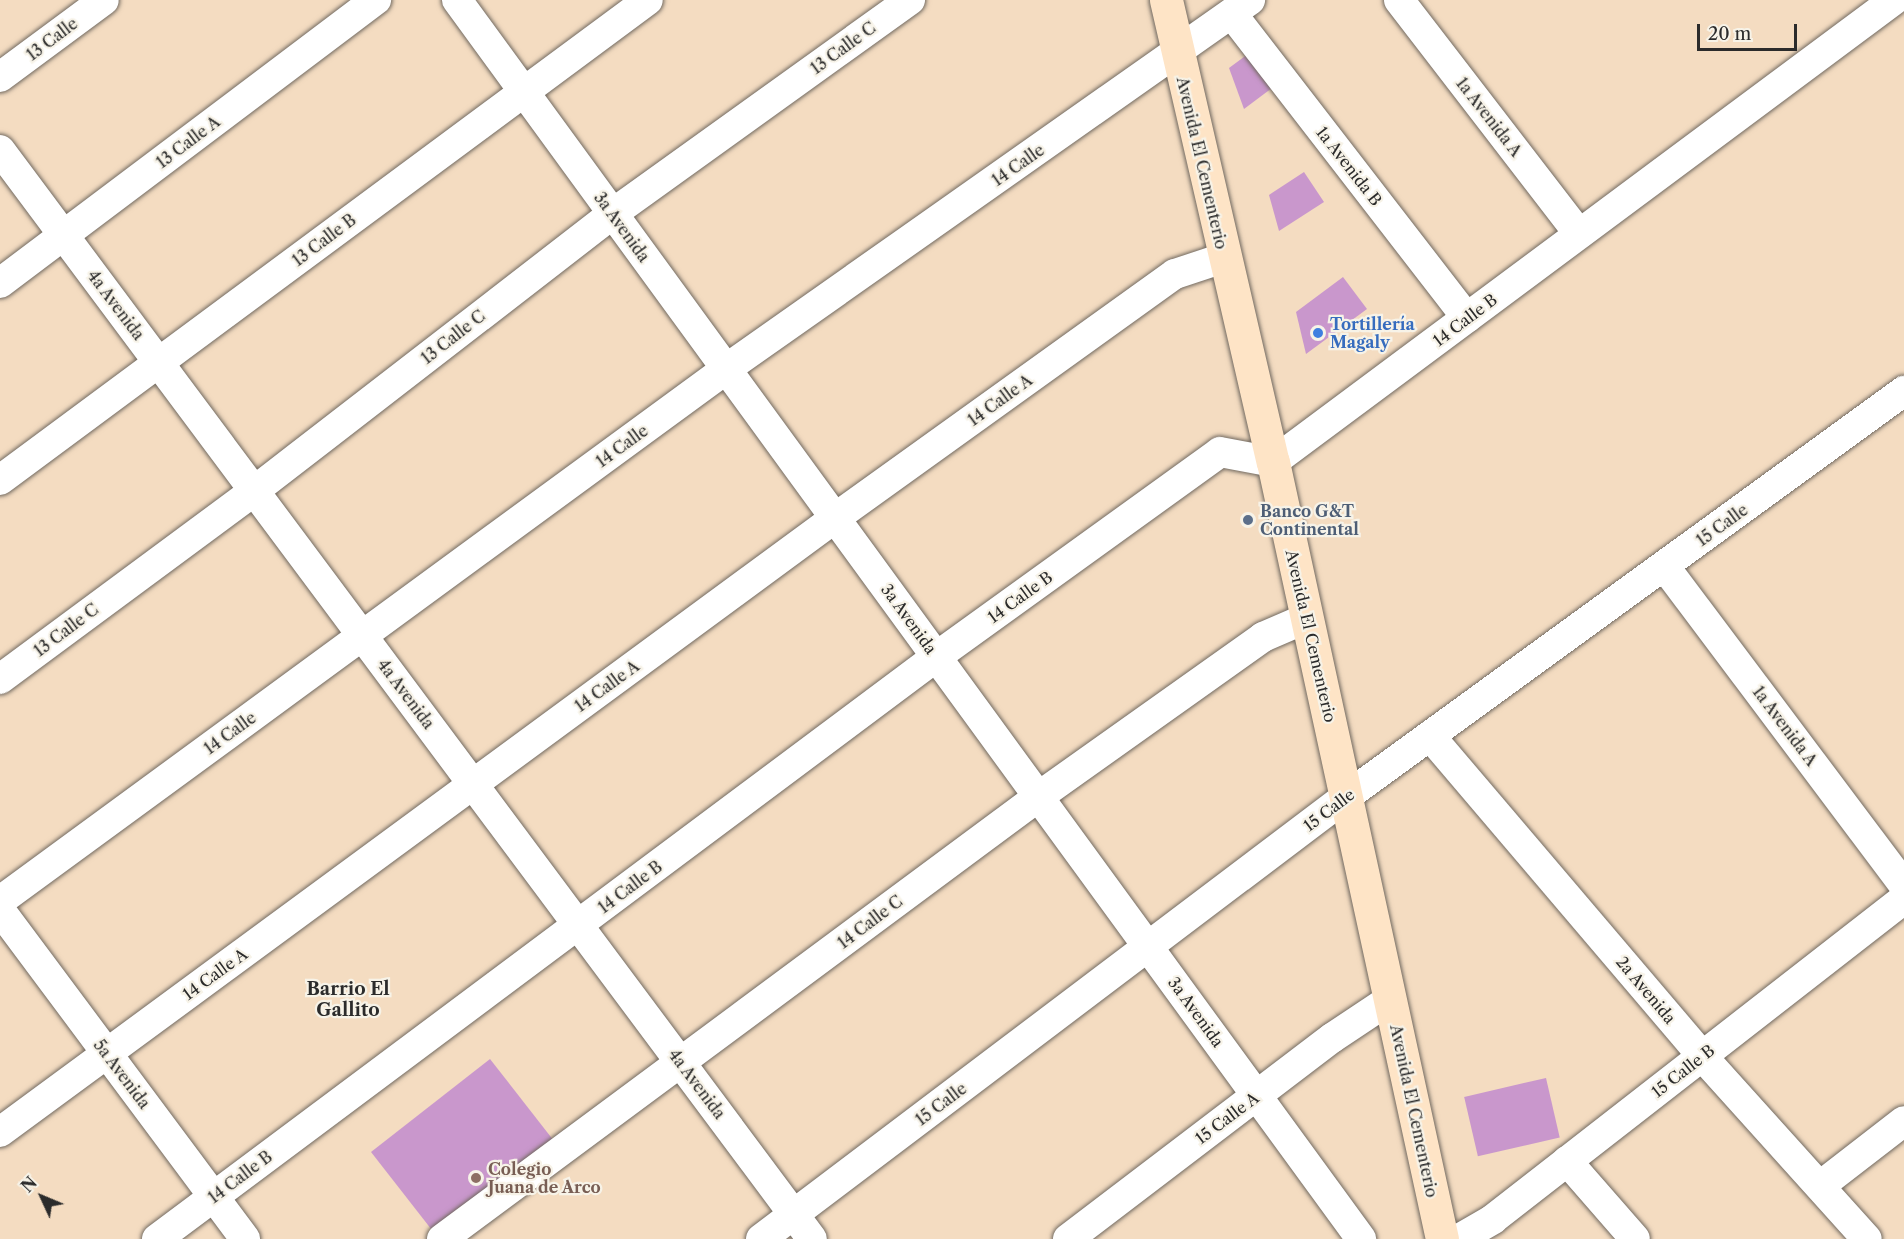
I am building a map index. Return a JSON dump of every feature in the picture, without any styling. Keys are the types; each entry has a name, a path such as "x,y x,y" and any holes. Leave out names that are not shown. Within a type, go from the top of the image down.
{"main road":[{"name":"Avenida El Cementerio","path":"1166,0 1223,258 1273,462 1442,1239"}],"street":[{"name":"13 Calle","path":"0,77 104,0"},
{"name":"13 Calle A","path":"0,283 376,0"},
{"name":"3a Avenida","path":"457,0 1361,1239"},
{"name":"13 Calle B","path":"0,480 648,0"},
{"name":"13 Calle C","path":"0,679 254,491 612,214 910,0"},
{"name":"1a Avenida A","path":"1399,0 1579,234"},
{"name":"14 Calle B","path":"158,1239 936,657 1220,452 1273,462 1894,0"},
{"name":"14 Calle","path":"0,901 726,369 1241,7"},
{"name":"1a Avenida B","path":"1241,7 1467,318"},
{"name":"4a Avenida","path":"0,150 812,1239"},
{"name":"14 Calle A","path":"0,1132 835,518 1175,274 1223,258"},
{"name":"15 Calle","path":"761,1239 1149,948 1347,796 1904,391"},
{"name":"1a Avenida A","path":"1665,567 1904,885"},
{"name":"14 Calle C","path":"442,1239 1038,796 1263,637 1307,618"},
{"name":"2a Avenida","path":"1430,736 1702,1056 1867,1239"},
{"name":"15 Calle B","path":"1459,1239 1493,1219 1904,899"},
{"name":"5a Avenida","path":"0,910 245,1239"},
{"name":"15 Calle A","path":"1068,1239 1257,1095 1389,1000"},
{"path":"1820,1186 1904,1120"},
{"path":"1568,1161 1635,1239"}],"building":[{"path":"1252,51 1276,85 1244,109 1229,68"},
{"path":"1304,172 1324,202 1279,231 1269,195"},
{"name":"Tortillería Magaly","path":"1343,277 1367,309 1306,354 1296,312"},
{"path":"490,1059 553,1140 434,1233 371,1152"},
{"path":"1546,1078 1560,1137 1478,1156 1464,1097"}],"place":[{"name":"Tortillería Magaly","path":"1318,333"},
{"name":"Banco G&T Continental","path":"1248,520"},
{"name":"Colegio Juana de Arco","path":"476,1178"}],"district":[{"name":"Barrio El Gallito","path":"348,1000"}]}
